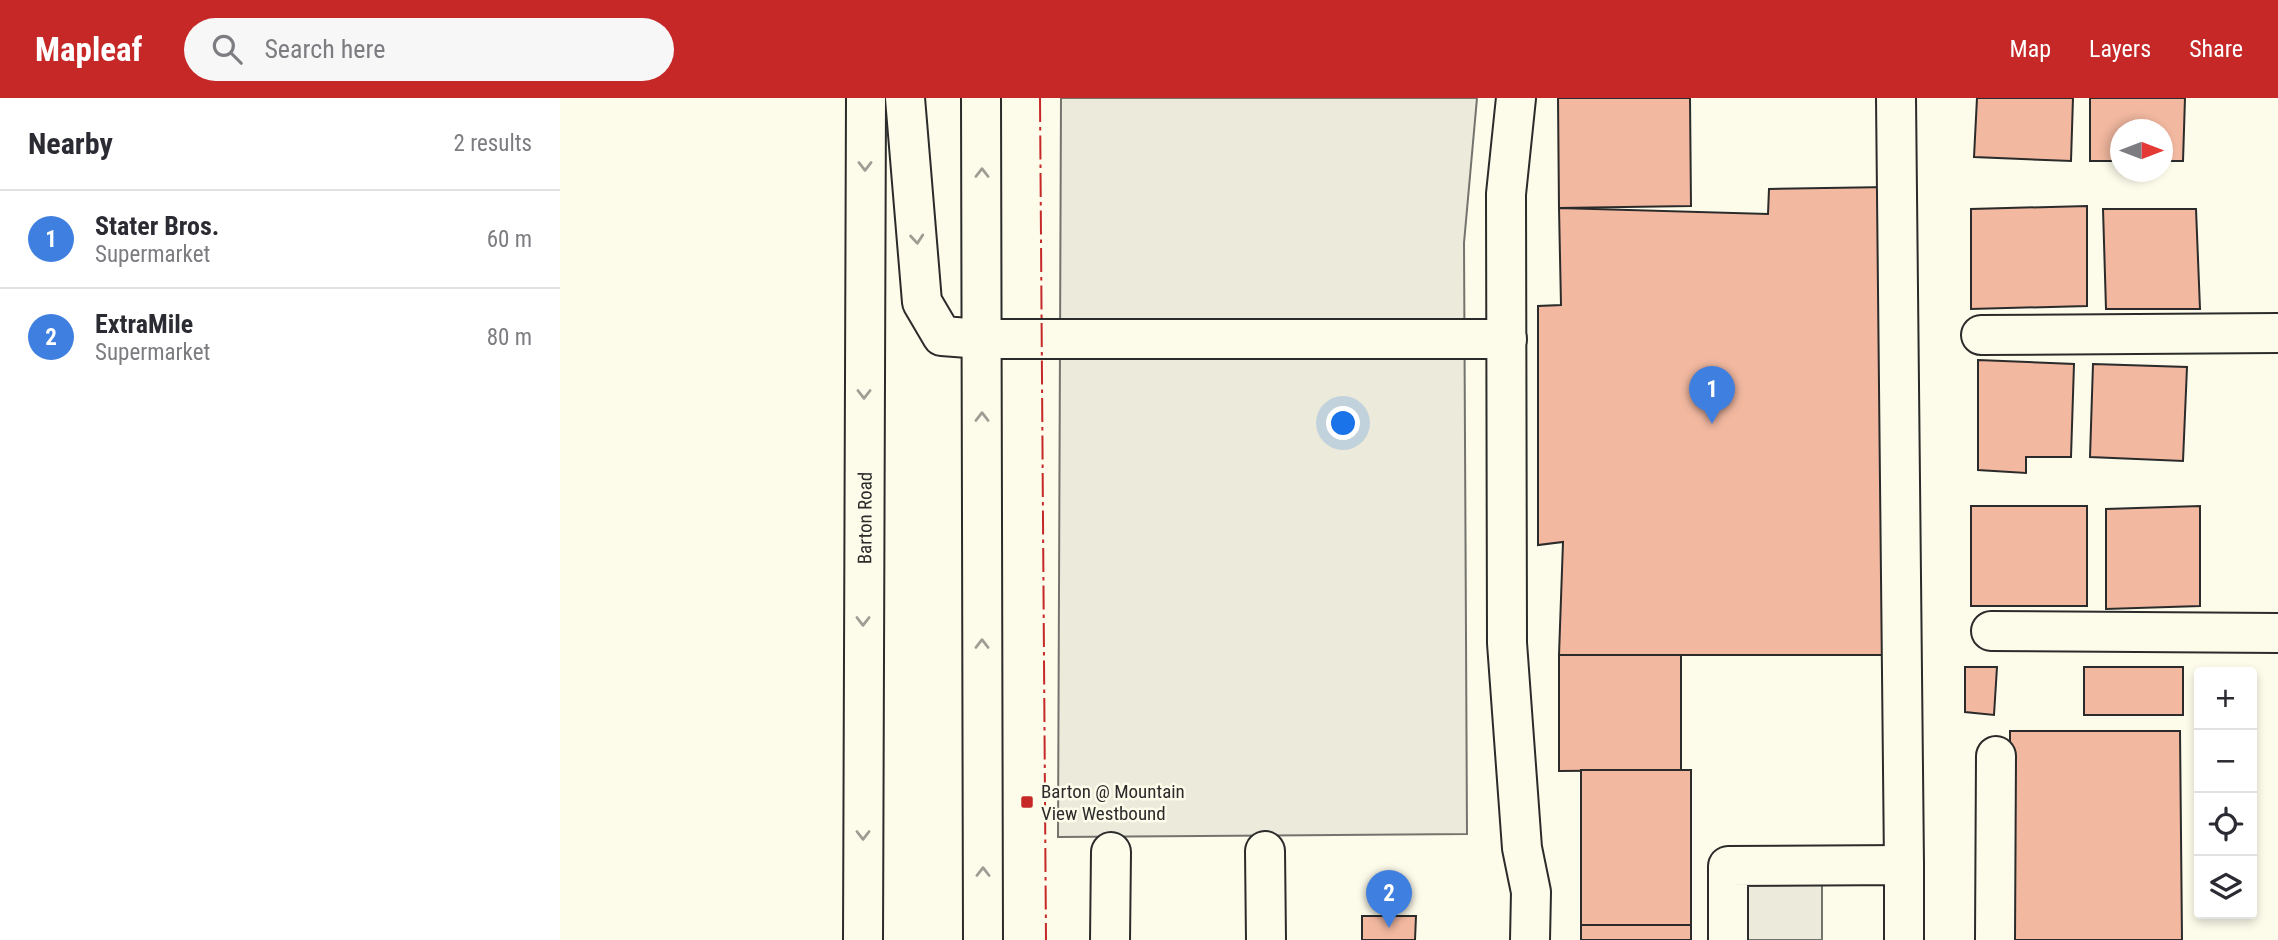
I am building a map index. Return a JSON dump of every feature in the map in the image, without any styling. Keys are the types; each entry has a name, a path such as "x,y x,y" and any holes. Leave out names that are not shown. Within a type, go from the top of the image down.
{"main road":[{"name":"Barton Road","path":"863,940 866,98"},
{"path":"905,98 922,302 942,336 982,339 1507,339"},
{"path":"981,98 983,940"},
{"path":"1516,98 1506,194 1507,643 1522,848 1531,892 1530,940"},
{"path":"1896,98 1904,940"},
{"path":"1981,335 2278,333"},
{"path":"1991,631 2278,632"},
{"path":"1994,940 1996,756"},
{"path":"1265,851 1266,940"},
{"path":"1110,940 1111,852"},
{"path":"1728,940 1728,866 1904,864"}],"shaded area":[{"path":"1061,98 1477,98 1464,243 1467,834 1058,837"},
{"path":"1740,877 1822,877 1822,940 1740,940"}],"building":[{"path":"1558,98 1690,98 1691,206 1559,208"},
{"path":"1977,98 2073,98 2071,161 1974,157"},
{"path":"2090,98 2185,98 2183,161 2173,161 2173,119 2110,119 2110,161 2090,161"},
{"path":"1888,187 1885,655 1559,655 1563,542 1538,545 1538,306 1561,305 1559,208 1768,214 1769,189"},
{"path":"2087,206 2087,306 1971,309 1971,209"},
{"path":"2103,209 2196,209 2200,309 2106,309"},
{"path":"1978,360 2074,364 2071,457 2026,457 2026,473 1978,470"},
{"path":"2093,364 2187,367 2183,461 2090,457"},
{"path":"1971,506 2087,506 2087,606 1971,606"},
{"path":"2200,506 2200,606 2106,609 2106,509"},
{"path":"1559,655 1681,655 1681,770 1559,771"},
{"path":"1965,667 1997,667 1994,715 1965,712"},
{"path":"2084,667 2183,667 2183,715 2084,715"},
{"path":"2010,731 2180,731 2182,940 2010,940"},
{"path":"1581,770 1691,770 1691,925 1581,925"},
{"path":"1362,916 1416,916 1415,940 1362,940"},
{"path":"1581,925 1691,925 1691,940 1581,940"}],"power":[{"path":"1040,98 1046,940"}],"place":[{"name":"Stater Bros.","path":"1712,424"},
{"name":"Barton @ Mountain View Westbound","path":"1027,802"},
{"name":"ExtraMile","path":"1389,928"}]}
